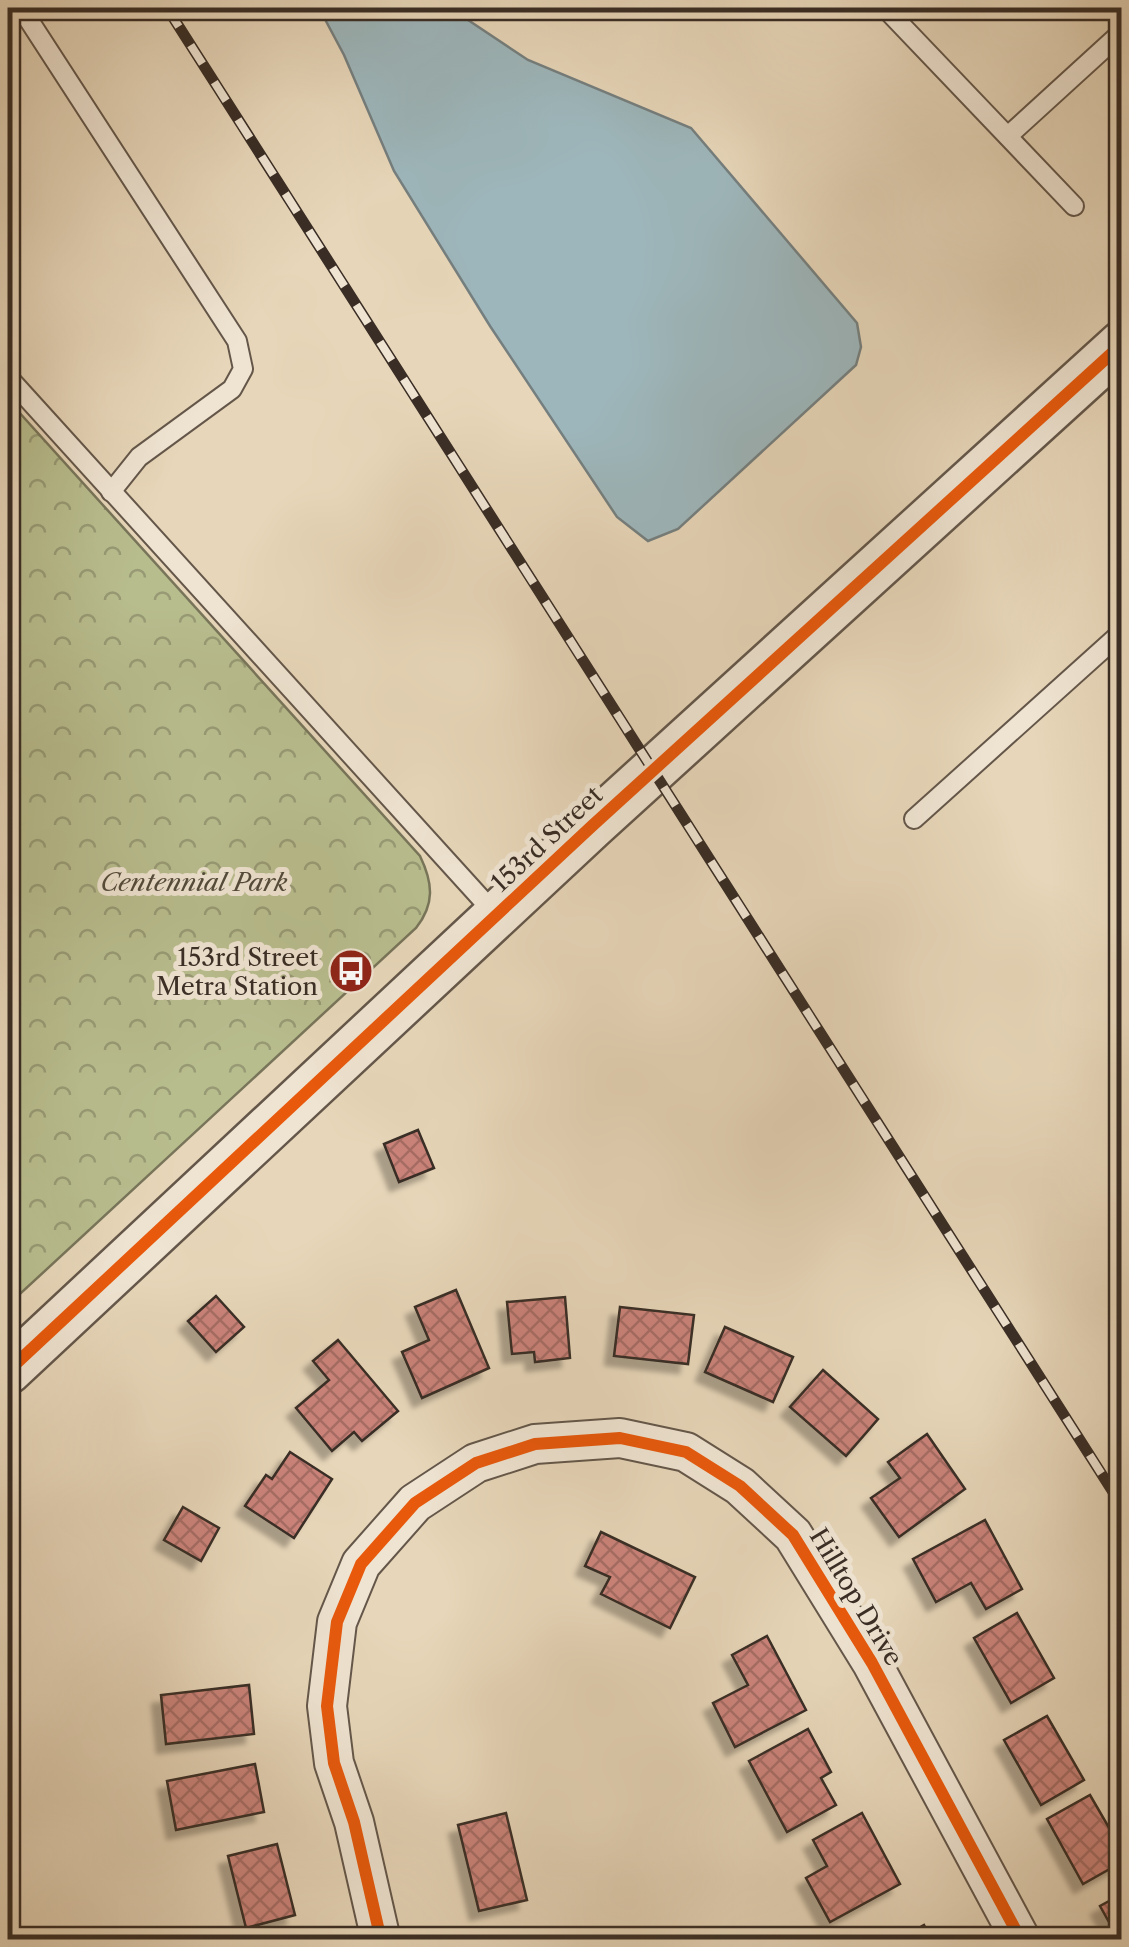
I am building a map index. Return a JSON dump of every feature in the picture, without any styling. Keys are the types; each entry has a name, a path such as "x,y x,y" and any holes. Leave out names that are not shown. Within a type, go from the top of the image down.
{"street":[{"name":"153rd Street","path":"8,1371 640,782 1122,344"},
{"name":"Hilltop Drive","path":"381,1940 354,1822 334,1763 327,1706 338,1622 361,1564 415,1503 476,1463 535,1444 620,1438 686,1452 740,1486 793,1535 872,1664 1021,1940"}],"lane":[{"path":"21,8 237,341 243,369 232,389 139,456 111,492"},
{"path":"885,8 1074,206"},
{"path":"1008,136 1122,32"},
{"path":"8,377 498,916"},
{"path":"914,819 1122,632"}],"green space":[{"name":"Centennial Park","path":"8,400 420,856 430,893 416,928 8,1305"}],"water":[{"path":"319,8 450,8 528,60 691,128 857,323 861,347 856,365 678,529 648,541 617,517 490,326 394,171 344,55"}],"building":[{"path":"418,1130 434,1168 399,1182 384,1144"},
{"path":"456,1290 489,1368 422,1398 402,1352 429,1340 415,1307"},
{"path":"216,1296 244,1327 216,1352 188,1321"},
{"path":"565,1297 570,1358 535,1362 534,1352 512,1354 507,1302"},
{"path":"620,1307 694,1315 688,1364 614,1356"},
{"path":"725,1327 793,1357 773,1402 705,1372"},
{"path":"338,1340 398,1411 362,1441 354,1432 332,1451 296,1408 329,1380 313,1361"},
{"path":"823,1370 878,1419 846,1456 790,1407"},
{"path":"927,1434 965,1489 899,1537 871,1498 900,1478 888,1462"},
{"path":"290,1452 332,1479 294,1538 245,1506 266,1475 272,1479"},
{"path":"183,1507 219,1528 201,1561 164,1540"},
{"path":"985,1520 1022,1589 986,1609 971,1583 936,1602 913,1559"},
{"path":"601,1532 695,1577 670,1628 601,1594 610,1577 585,1566"},
{"path":"1017,1613 1054,1678 1011,1703 974,1638"},
{"path":"767,1636 806,1710 735,1747 713,1703 748,1685 732,1655"},
{"path":"249,1685 254,1734 166,1744 161,1695"},
{"path":"1047,1716 1084,1780 1041,1805 1004,1740"},
{"path":"808,1729 831,1772 821,1778 836,1805 787,1832 749,1761"},
{"path":"255,1764 264,1812 176,1830 167,1781"},
{"path":"1090,1795 1122,1850 1122,1862 1083,1884 1047,1819"},
{"path":"506,1813 527,1900 479,1911 458,1825"},
{"path":"862,1813 900,1884 830,1922 806,1878 827,1866 813,1840"},
{"path":"277,1844 295,1915 246,1928 228,1856"},
{"path":"1122,1894 1122,1940 1119,1940 1100,1906"},
{"path":"924,1925 932,1940 898,1940"},
{"path":"524,1932 525,1940 475,1940 475,1936"}],"railway":[{"path":"167,8 1122,1506"}],"cycle path":[{"path":"8,1371 592,826 1122,344"},
{"path":"381,1940 354,1822 334,1763 327,1706 337,1622 361,1564 415,1503 476,1463 535,1444 620,1438 686,1452 740,1486 793,1535 872,1663 1021,1940"}],"place":[{"name":"153rd Street Metra Station","path":"351,971"}]}
